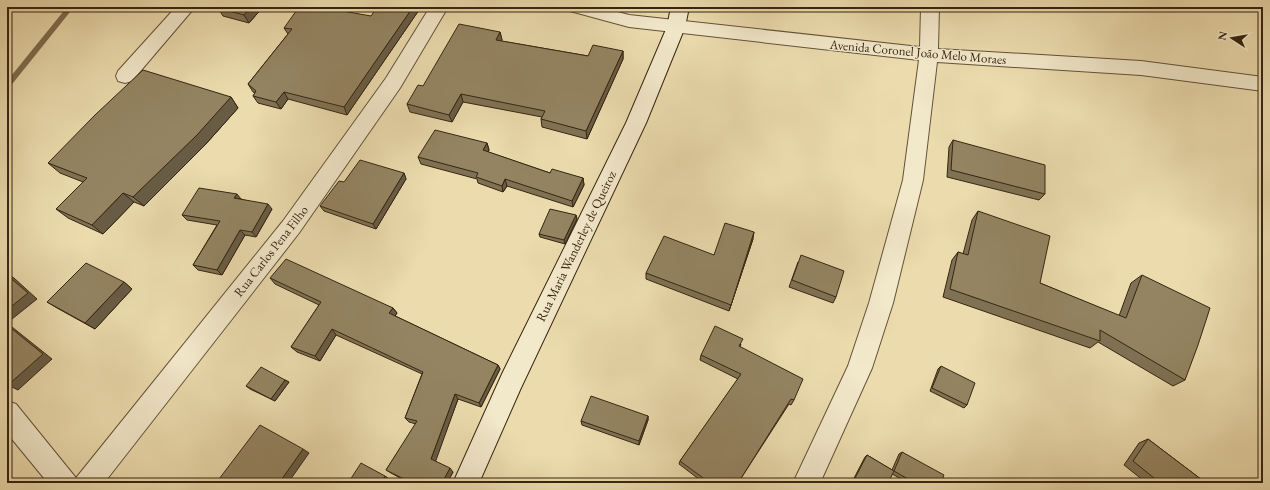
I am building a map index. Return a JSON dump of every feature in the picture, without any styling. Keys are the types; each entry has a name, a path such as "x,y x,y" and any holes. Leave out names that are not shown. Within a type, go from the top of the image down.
{"street":[{"path":"125,76 186,7"},
{"name":"Rua Carlos Pena Filho","path":"87,483 291,228 393,83 439,7"},
{"name":"Avenida Coronel João Melo Moraes","path":"576,7 629,21 678,17 929,55 1140,68 1263,84"},
{"path":"806,483 860,368 881,303 913,180 929,55 930,7"},
{"name":"Rua Maria Wanderley de Queiroz","path":"466,483 511,382 636,123 678,17"},
{"path":"7,413 65,483"}],"building":[{"path":"251,7 244,15 218,8"},
{"path":"299,7 320,7 371,16 377,7 413,7 344,107 284,92 276,102 253,96 256,91 248,84 292,29 284,28"},
{"path":"459,24 500,32 496,40 588,56 593,45 623,51 586,131 541,119 545,111 461,94 449,115 407,104 418,85 423,86"},
{"path":"143,70 231,97 197,135 133,197 123,193 92,225 56,209 87,178 48,163 95,115"},
{"path":"435,130 487,143 483,150 550,173 552,169 583,178 572,201 505,179 502,186 476,177 478,173 418,157"},
{"path":"953,140 1045,165 1045,194 951,170"},
{"path":"360,160 404,173 373,224 320,206 339,181 344,182"},
{"path":"199,188 237,194 234,198 268,204 252,232 240,230 217,270 193,265 220,221 182,215"},
{"path":"550,209 576,215 564,240 539,234"},
{"path":"978,211 1050,236 1040,283 1126,318 1142,275 1210,308 1185,380 1100,330 1100,341 950,289 958,252 968,255"},
{"path":"725,223 754,232 731,305 646,273 664,236 714,255"},
{"path":"801,255 844,271 836,297 792,280"},
{"path":"286,259 393,308 389,313 498,365 479,403 455,394 431,459 450,468 442,483 412,483 386,470 417,421 405,418 423,372 332,329 315,356 291,347 321,302 270,278"},
{"path":"86,263 124,282 85,323 47,302"},
{"path":"7,275 28,293 7,310"},
{"path":"7,325 43,354 8,385 7,384"},
{"path":"715,326 743,339 739,346 803,379 794,400 791,399 738,483 710,483 680,461 741,374 701,355"},
{"path":"941,366 975,383 967,405 932,388"},
{"path":"261,367 285,380 271,399 246,386"},
{"path":"591,396 648,416 639,441 581,421"},
{"path":"260,425 303,449 279,483 216,483"},
{"path":"1148,439 1206,483 1151,483 1154,478 1133,461"},
{"path":"902,452 944,475 941,483 915,483 894,471"},
{"path":"867,455 894,471 888,483 858,483 854,480"},
{"path":"361,463 385,476 381,483 348,483"}],"waterway":[{"path":"7,86 71,7"}]}
